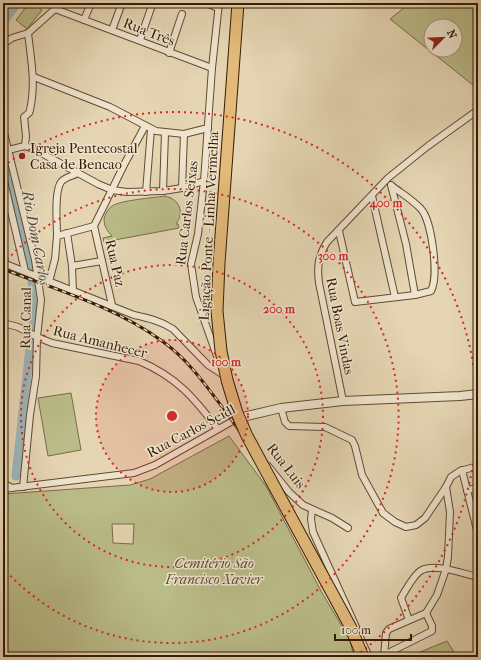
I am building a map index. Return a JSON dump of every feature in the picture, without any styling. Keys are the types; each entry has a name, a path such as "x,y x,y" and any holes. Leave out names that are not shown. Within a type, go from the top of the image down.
{"highway":[{"name":"Ligação Ponte - Linha Vermelha","path":"238,3 219,263 218,321 222,361 234,404 247,436 350,626 363,657"}],"street":[{"path":"84,20 91,3"},
{"path":"112,30 122,3"},
{"path":"206,3 218,5"},
{"path":"140,40 152,5"},
{"name":"Rua Carlos Seixas","path":"218,5 204,180 198,234 191,264 196,297 231,390 238,418"},
{"path":"3,44 12,38 28,33 56,6"},
{"name":"Rua Três","path":"56,6 84,20 212,68"},
{"path":"169,52 182,14"},
{"path":"24,146 26,136 24,117 30,110 33,96 34,77 28,33"},
{"path":"34,77 110,107 148,128 165,133 184,134 208,128"},
{"name":"Rua Boas Vindas","path":"342,401 318,271 321,251 327,242 388,178 428,146 478,110"},
{"path":"57,236 94,226 112,190 148,128"},
{"path":"146,192 148,128"},
{"name":"Rua Canal","path":"3,129 31,274 41,300 33,335 36,376 22,487"},
{"path":"163,191 165,133"},
{"path":"182,188 184,134"},
{"path":"8,150 24,146 42,153 112,190 127,192 163,191 182,188 204,180"},
{"path":"49,282 56,259 57,198 60,185 65,179 78,173"},
{"path":"3,177 31,274"},
{"path":"388,178 392,186 406,244 415,295"},
{"path":"339,231 355,302 360,303 378,299 415,295 430,291 433,288 433,252 426,216 421,209 392,186"},
{"path":"372,196 395,297"},
{"name":"Rua Paz","path":"94,226 112,305"},
{"path":"67,234 72,266 73,291"},
{"path":"72,266 102,260"},
{"path":"3,263 134,315 167,325 208,365 225,376"},
{"name":"Rua Amanhecer","path":"3,323 18,327 52,343 139,362 156,369 182,387 218,429"},
{"name":"Rua Carlos Seidl","path":"3,489 134,473 155,465 238,418 281,408 342,401 478,394"},
{"path":"281,408 285,422 289,426 326,427 352,440 355,446 362,475 380,507 386,516 402,526 409,527 422,522 446,487 451,477 462,470 478,466"},
{"name":"Rua Luis","path":"238,418 259,453 296,500 312,510 332,518 348,528"},
{"path":"462,470 475,512 478,534"},
{"path":"3,483 12,488"},
{"path":"384,656 387,631 393,626 426,613 437,594 446,569 448,557 450,512 446,487"},
{"path":"467,490 478,488"},
{"path":"312,510 311,519 313,532 369,657"},
{"path":"409,620 401,598 421,571 427,568 446,569 478,577"},
{"path":"384,656 432,631 432,626 426,613"}],"green space":[{"path":"29,3 33,3 42,10 27,29 16,20"},
{"path":"410,3 478,3 478,89 439,58 463,58 463,18 423,18 423,45 390,19"},
{"path":"165,196 174,200 179,207 180,215 176,224 178,224 179,228 104,242 103,238 112,236 106,228 104,219 105,215 112,206 130,201"},
{"path":"71,393 81,450 48,456 38,398"},
{"name":"Cemitério São Francisco Xavier","path":"229,436 266,486 321,591 350,640 354,657 3,657 3,494 130,485 150,479","holes":["112,524 134,524 133,544 113,543"]},
{"path":"447,641 457,657 408,657"}],"waterway":[{"name":"Rio Dom Carlos","path":"3,22 17,3"},
{"name":"Rio Dom Carlos","path":"3,148 29,261 35,302 16,476"}],"railway":[{"path":"3,269 85,300 125,318 162,341 189,365 226,412 283,496 300,526 326,584 351,629 362,657"}],"place":[{"name":"Igreja Pentecostal Casa de Bencao","path":"22,156"}]}
